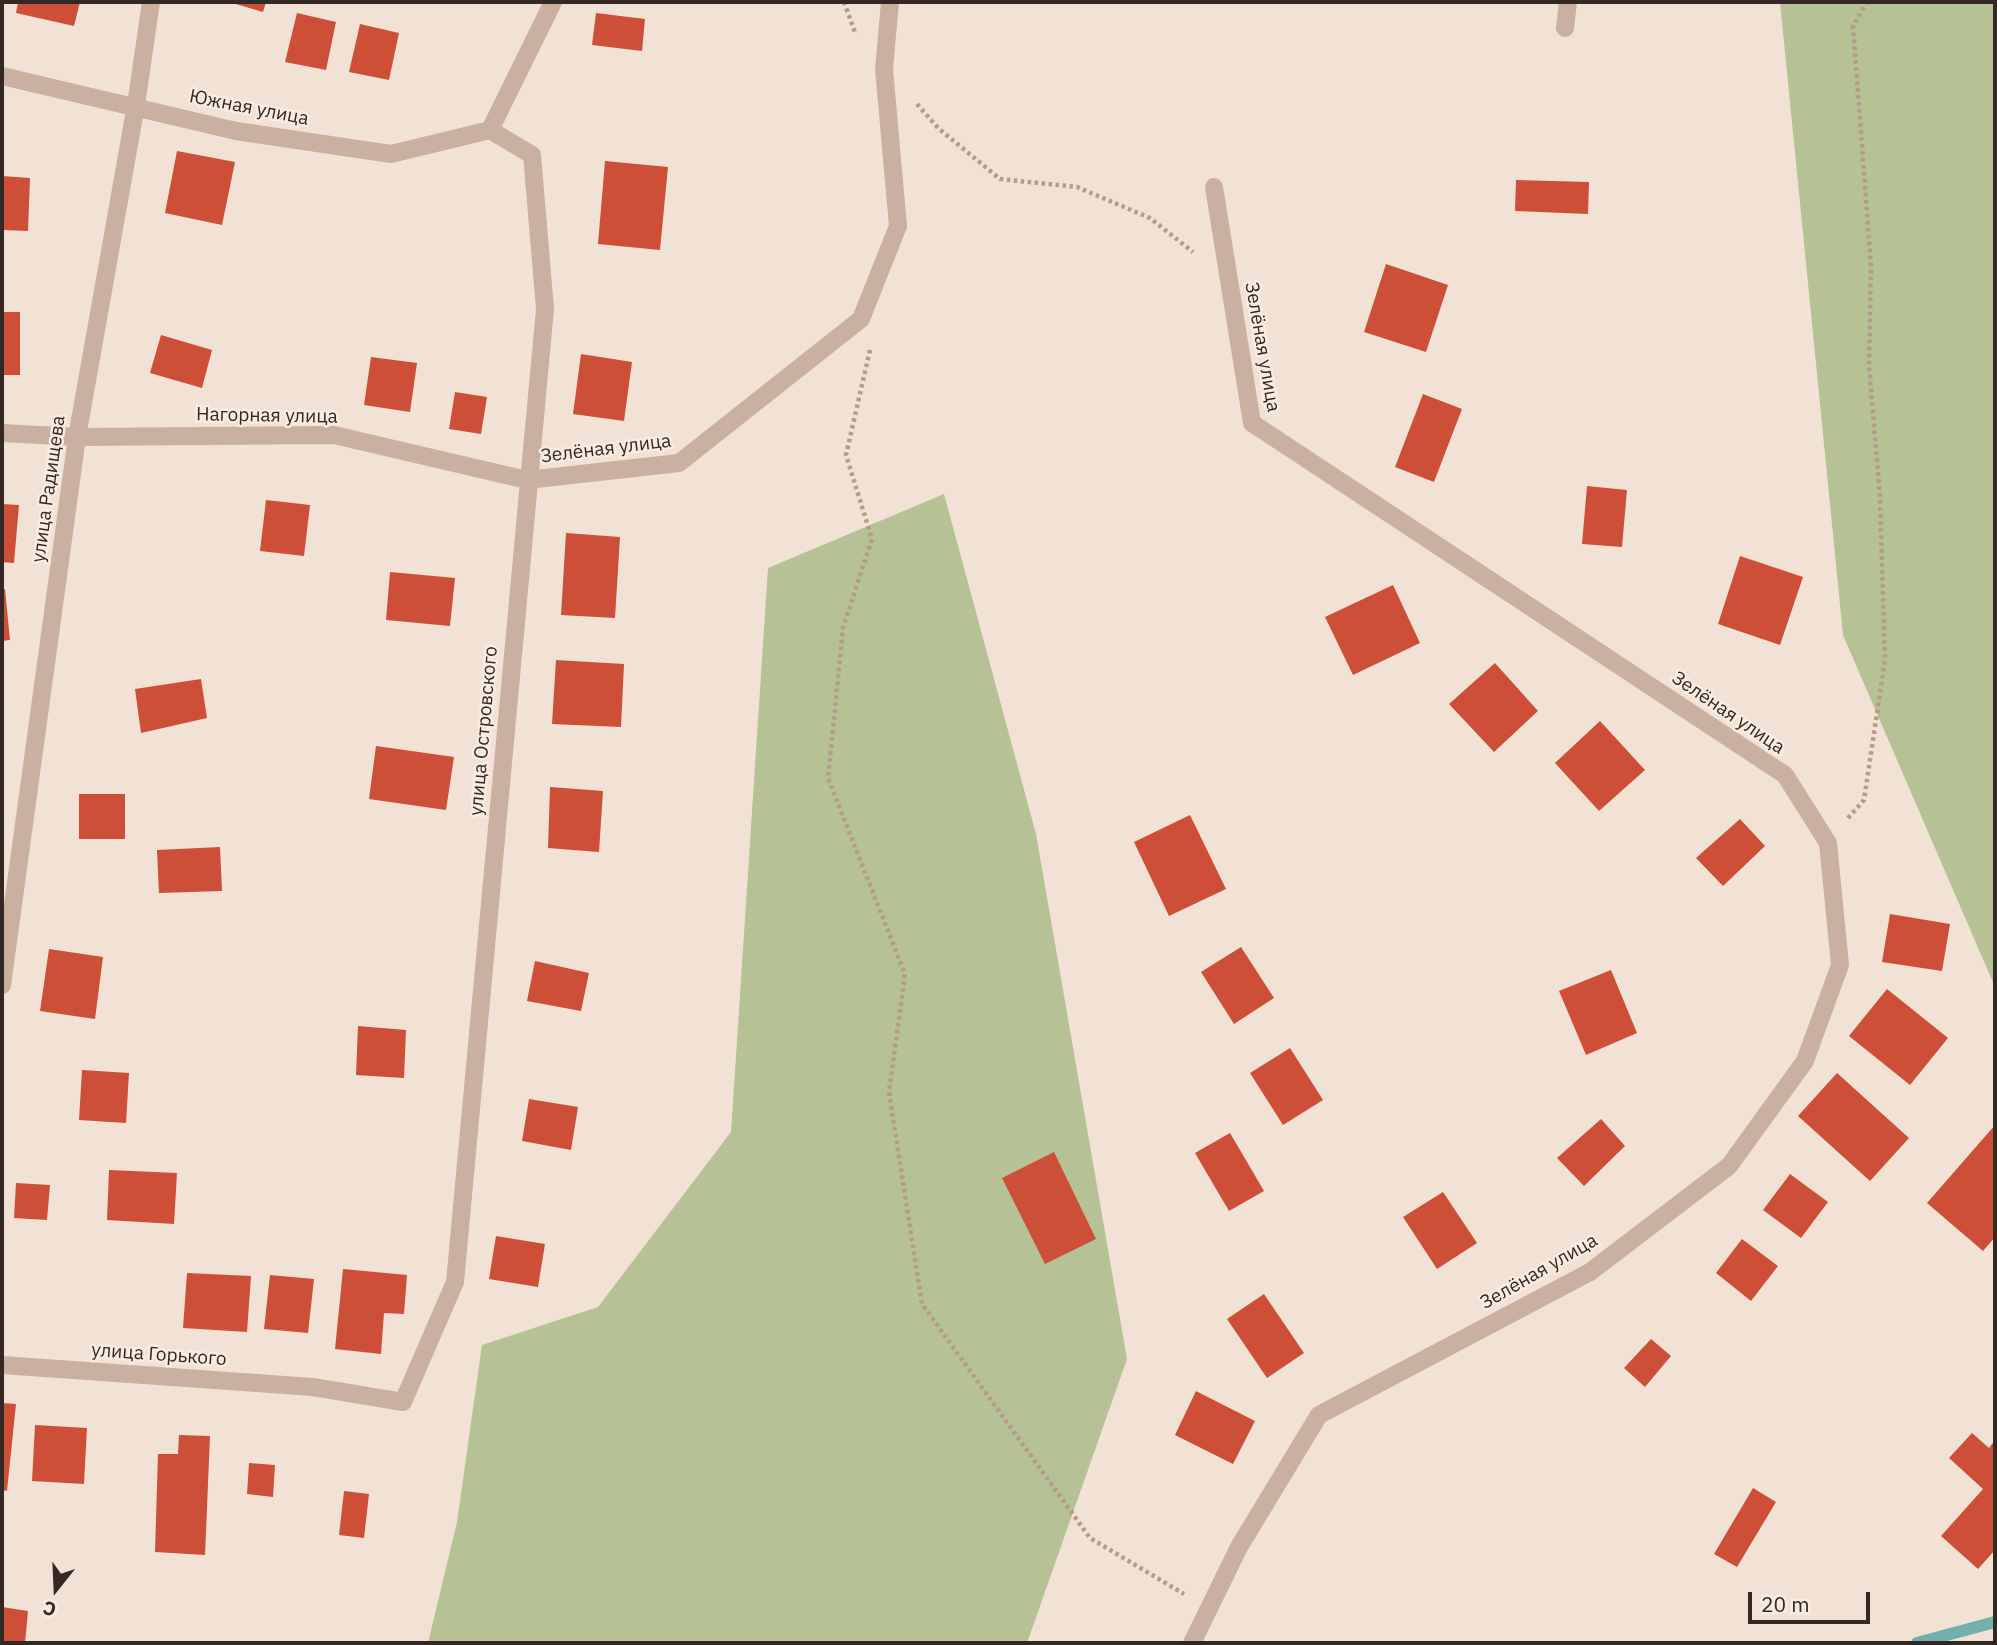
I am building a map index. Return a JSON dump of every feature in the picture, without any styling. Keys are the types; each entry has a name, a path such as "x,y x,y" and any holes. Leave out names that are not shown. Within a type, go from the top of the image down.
{"street":[{"name":"улица Радищева","path":"2,985 77,437 136,105 151,2"},
{"path":"490,130 553,2"},
{"name":"Зелёная улица","path":"527,480 679,463 861,319 898,226 884,69 890,2"},
{"path":"1565,28 1568,2"},
{"name":"Южная улица","path":"2,76 136,105 236,131 391,154 490,130"},
{"name":"улица Островского","path":"313,1387 403,1402 455,1282 527,480 545,309 532,155 490,130"},
{"name":"Зелёная улица","path":"1192,1643 1239,1547 1319,1415 1590,1272 1729,1166 1805,1061 1840,965 1828,843 1785,775 1252,423 1214,187"},
{"name":"Нагорная улица","path":"2,433 77,437 334,435 527,480"},
{"name":"улица Горького","path":"2,1365 313,1387"}],"path":[{"path":"844,2 858,39 884,69 938,128 1000,179 1077,187 1150,218 1229,281"},
{"path":"1828,843 1864,800 1885,660 1880,497 1869,366 1871,266 1853,26 1867,2"},
{"path":"870,348 846,455 872,539 843,628 828,778 905,974 889,1092 922,1304 1090,1538 1209,1608"}],"green space":[{"path":"1780,2 1995,2 1995,987 1843,635"},
{"path":"944,494 1036,834 1127,1359 1027,1643 428,1643 457,1522 482,1345 598,1307 731,1132 768,568"}],"building":[{"path":"18,2 80,2 74,26 16,13"},
{"path":"229,2 266,2 263,12"},
{"path":"297,13 336,22 326,70 285,62"},
{"path":"596,13 645,19 642,51 592,45"},
{"path":"360,24 399,33 389,80 349,72"},
{"path":"177,151 235,162 222,225 165,213"},
{"path":"605,161 668,167 660,250 598,244"},
{"path":"2,176 30,178 28,231 2,230"},
{"path":"1516,180 1589,182 1588,214 1515,211"},
{"path":"1386,264 1448,285 1426,352 1364,332"},
{"path":"2,312 20,312 20,375 2,375"},
{"path":"161,335 212,350 202,388 150,373"},
{"path":"581,354 632,362 624,421 573,414"},
{"path":"371,357 417,363 410,412 364,405"},
{"path":"455,392 487,397 481,434 449,429"},
{"path":"1423,394 1462,409 1434,482 1395,467"},
{"path":"1587,486 1627,490 1622,547 1582,544"},
{"path":"266,500 310,505 304,556 260,551"},
{"path":"2,504 19,505 14,563 2,562"},
{"path":"566,533 620,537 615,618 561,615"},
{"path":"1740,556 1803,577 1780,645 1718,624"},
{"path":"390,572 455,578 450,626 386,620"},
{"path":"1393,585 1420,643 1353,675 1325,617"},
{"path":"5,589 10,640 2,641 2,590"},
{"path":"556,660 624,664 621,727 552,724"},
{"path":"1495,663 1538,711 1494,752 1449,704"},
{"path":"201,679 207,718 141,733 135,689"},
{"path":"1600,721 1645,770 1599,811 1555,763"},
{"path":"376,746 454,757 446,810 369,799"},
{"path":"550,787 603,791 599,852 548,848"},
{"path":"79,794 125,794 125,839 79,839"},
{"path":"1190,815 1226,889 1169,916 1134,842"},
{"path":"1740,819 1765,846 1723,886 1696,858"},
{"path":"220,847 222,891 159,893 157,850"},
{"path":"1890,914 1950,924 1942,971 1882,962"},
{"path":"1241,947 1274,998 1234,1024 1201,972"},
{"path":"49,949 103,957 95,1019 40,1011"},
{"path":"535,961 589,973 581,1011 527,1001"},
{"path":"1611,970 1637,1033 1586,1055 1559,991"},
{"path":"1887,989 1948,1038 1910,1085 1849,1036"},
{"path":"358,1026 406,1030 404,1078 356,1075"},
{"path":"1290,1048 1323,1100 1283,1125 1250,1073"},
{"path":"82,1070 129,1073 126,1123 79,1120"},
{"path":"1837,1073 1909,1138 1870,1181 1798,1116"},
{"path":"529,1099 578,1107 571,1150 522,1141"},
{"path":"1601,1119 1625,1146 1584,1186 1557,1158"},
{"path":"1995,1125 1995,1237 1983,1251 1927,1203"},
{"path":"1230,1133 1264,1191 1229,1211 1195,1153"},
{"path":"1054,1152 1096,1239 1045,1264 1002,1178"},
{"path":"109,1170 177,1173 174,1224 107,1220"},
{"path":"1790,1174 1828,1202 1801,1238 1763,1210"},
{"path":"16,1183 50,1185 47,1220 14,1218"},
{"path":"1443,1192 1477,1243 1437,1269 1403,1217"},
{"path":"496,1236 545,1244 538,1287 489,1279"},
{"path":"1742,1239 1778,1266 1751,1301 1716,1273"},
{"path":"343,1269 407,1275 404,1314 384,1313 381,1354 335,1349"},
{"path":"187,1273 251,1276 247,1332 183,1328"},
{"path":"270,1275 314,1279 308,1333 264,1329"},
{"path":"1264,1294 1304,1353 1267,1378 1227,1319"},
{"path":"1651,1339 1671,1356 1645,1387 1624,1368"},
{"path":"1196,1391 1255,1421 1233,1464 1175,1435"},
{"path":"2,1403 16,1404 7,1491 2,1490"},
{"path":"35,1425 87,1428 84,1484 32,1481"},
{"path":"1972,1433 1989,1448 1995,1440 1995,1550 1978,1569 1941,1536 1983,1489 1949,1458"},
{"path":"179,1435 210,1436 205,1555 155,1552 158,1454 178,1454"},
{"path":"249,1463 275,1465 273,1497 247,1494"},
{"path":"1753,1488 1776,1502 1737,1567 1714,1554"},
{"path":"344,1491 369,1494 364,1538 339,1535"},
{"path":"2,1607 28,1611 25,1643 2,1642"}],"waterway":[{"path":"1917,1643 1995,1622"}]}
